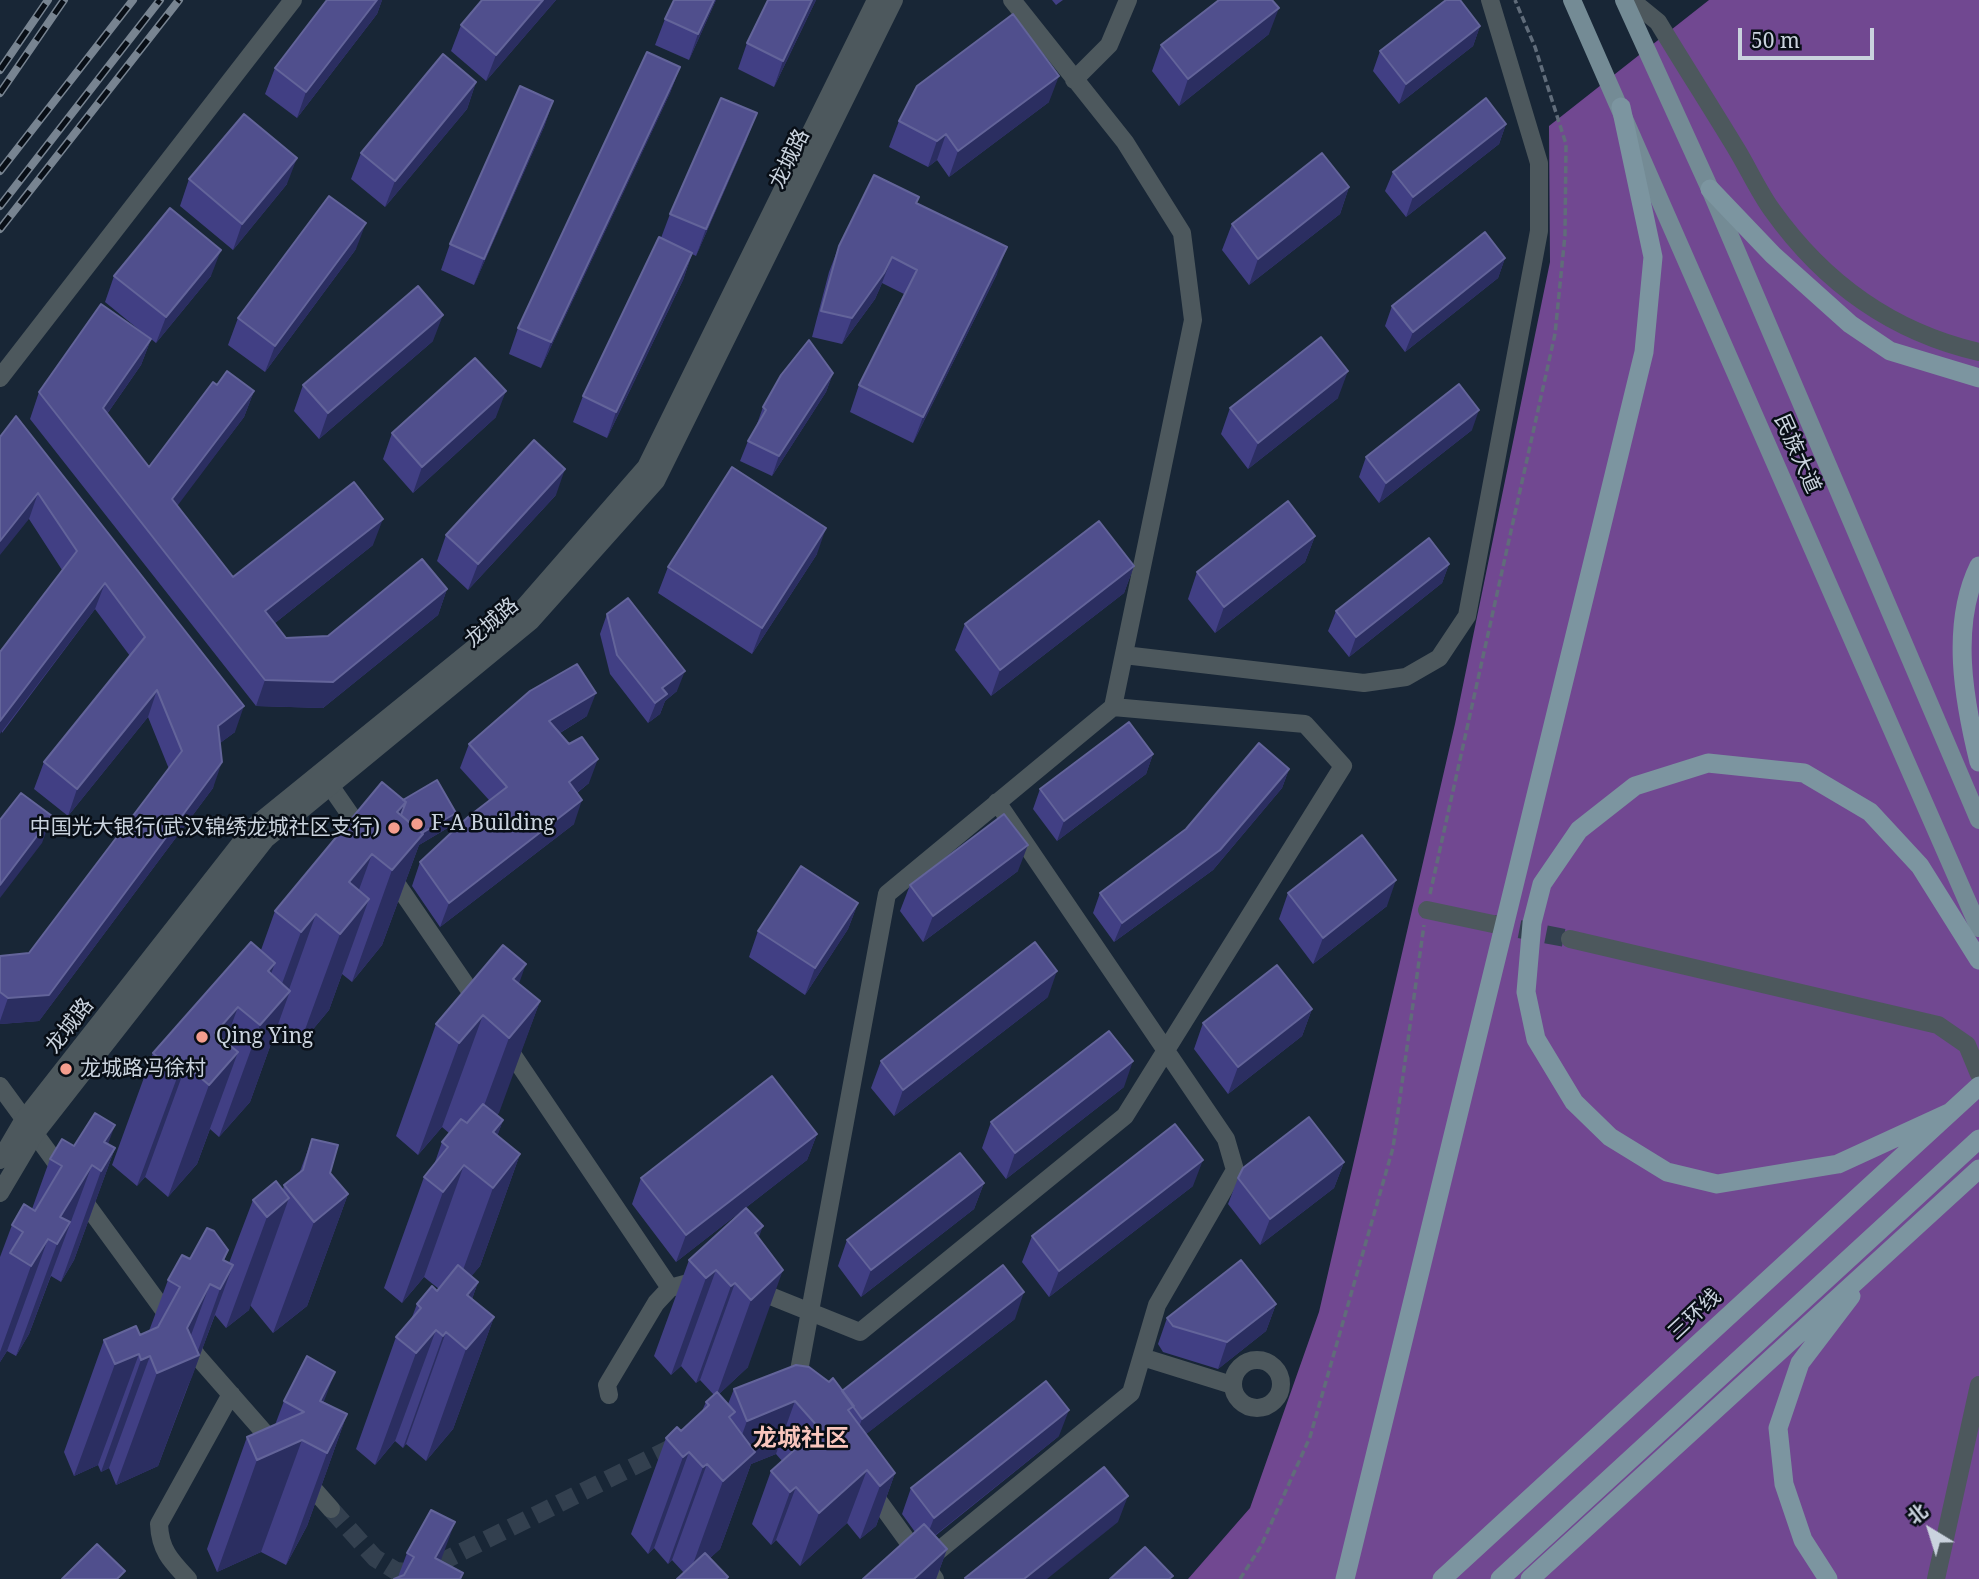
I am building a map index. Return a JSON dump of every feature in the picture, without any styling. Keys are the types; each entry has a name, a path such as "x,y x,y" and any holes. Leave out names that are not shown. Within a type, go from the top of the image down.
{"highway":[{"path":"1345,1579 1643,352 1653,257 1620,107"},
{"path":"1710,189 1773,255 1850,324 1890,351 1979,378"},
{"path":"1979,566 1972,579 1963,646 1965,705 1979,762"},
{"path":"1949,1113 1838,1164 1717,1184 1667,1172 1609,1137 1574,1102 1536,1039 1526,992 1532,923 1542,884 1578,830 1635,786 1708,763 1804,773 1870,812 1920,866 1979,960"},
{"name":"三环线","path":"1442,1579 1979,1086"},
{"path":"1500,1579 1975,1143"},
{"path":"1530,1579 1979,1170"},
{"path":"1828,1579 1804,1540 1784,1484 1778,1428 1801,1363 1850,1297 1918,1224"}],"main road":[{"name":"民族大道","path":"1572,0 1979,928"},
{"name":"民族大道","path":"1624,0 1710,189 1979,820"}],"street":[{"path":"0,378 293,0"},
{"name":"龙城路","path":"0,1160 24,1119 253,827 523,608 646,467 876,0"},
{"name":"龙城路","path":"0,1193 35,1134 266,839 531,621 656,481 894,0"},
{"path":"795,1392 887,894 1112,707 1193,320 1182,233 1125,142 1012,0"},
{"path":"1074,80 1109,45 1128,0"},
{"path":"1124,655 1364,682 1406,677 1439,658 1467,616 1539,231 1539,163 1490,0"},
{"path":"1631,0 1658,22 1771,209 1802,247 1849,292 1896,324 1939,343 1979,352"},
{"path":"609,1395 607,1385 656,1303 670,1288 704,1279 731,1280 860,1332 1125,1116 1343,766 1305,724 1112,707"},
{"path":"331,787 670,1288"},
{"path":"924,1563 1131,1393 1157,1305 1234,1170 1226,1139 997,802"},
{"path":"1427,909 1493,924"},
{"path":"1570,939 1938,1025 1967,1045 1979,1074"},
{"path":"0,1086 198,1357 331,1509"},
{"path":"1142,1357 1232,1385"},
{"path":"1936,1579 1979,1385"},
{"path":"188,1579 167,1557 159,1542 159,1524 230,1394"},
{"path":"860,1475 935,1579"}],"path":[{"path":"1240,1579 1261,1546 1310,1437 1393,1148 1427,909 1555,334 1565,235 1566,144 1535,47 1515,0"}],"shaded area":[{"path":"1709,0 1979,0 1979,1579 1188,1579 1250,1508 1319,1312 1455,724 1550,262 1549,126"}],"building":[{"path":"327,0 377,0 306,92 275,68"},
{"path":"482,0 543,0 496,55 461,25"},
{"path":"674,0 714,0 698,34 665,19"},
{"path":"768,0 812,0 783,61 747,43"},
{"path":"1219,0 1272,0 1279,8 1188,79 1161,45"},
{"path":"1446,0 1460,0 1480,26 1406,84 1380,51"},
{"path":"1013,14 1059,76 958,151 946,134 937,141 899,121 917,86"},
{"path":"647,52 680,67 551,342 518,328"},
{"path":"443,54 476,82 395,181 361,153"},
{"path":"520,86 553,101 484,259 450,244"},
{"path":"721,98 757,113 706,229 670,214"},
{"path":"1486,98 1506,124 1413,197 1393,172"},
{"path":"244,114 297,158 242,224 189,179"},
{"path":"1322,153 1349,187 1258,259 1232,224"},
{"path":"874,175 919,197 916,203 1007,247 923,417 859,385 917,270 892,257 852,318 821,311 839,246"},
{"path":"329,196 366,223 275,346 238,318"},
{"path":"170,208 221,250 166,317 114,276"},
{"path":"1485,232 1505,258 1413,332 1392,306"},
{"path":"659,237 692,253 616,412 583,396"},
{"path":"418,286 443,315 328,413 303,385"},
{"path":"101,304 151,339 103,408 149,467 213,382 217,385 227,371 254,391 172,499 233,577 354,482 383,519 265,611 286,638 328,636 422,559 447,589 333,682 265,680 39,392"},
{"path":"1321,337 1348,371 1258,443 1230,408"},
{"path":"809,340 833,373 779,456 748,441 766,410 763,407 781,375"},
{"path":"475,358 506,391 422,467 392,433"},
{"path":"1459,384 1479,410 1386,483 1366,457"},
{"path":"16,416 244,706 218,726 222,762 49,995 8,998 0,992 0,956 29,953 182,751 157,690 77,789 44,762 145,637 105,583 0,721 0,652 77,551 38,493 0,541 0,437"},
{"path":"534,440 565,469 478,564 446,535"},
{"path":"732,467 826,528 762,628 668,567"},
{"path":"1288,501 1315,536 1224,607 1197,572"},
{"path":"1099,521 1134,566 1000,670 965,624"},
{"path":"1429,538 1449,564 1356,637 1336,611"},
{"path":"628,598 685,671 662,688 667,694 655,703 617,655 607,614"},
{"path":"577,664 596,693 549,721 569,744 582,737 598,759 569,782 582,800 449,903 420,862 468,817 507,787 469,744 530,691"},
{"path":"1129,722 1153,754 1064,821 1040,789"},
{"path":"1259,743 1289,769 1220,850 1122,923 1100,893 1186,829"},
{"path":"437,780 456,813 422,833 401,815 406,802 403,800"},
{"path":"382,782 406,802 397,812 423,834 392,870 372,854 349,882 369,899 340,934 316,914 301,932 275,911"},
{"path":"21,793 52,816 0,885 0,820"},
{"path":"1004,814 1028,845 933,916 910,885"},
{"path":"1362,835 1396,880 1323,938 1288,893"},
{"path":"801,866 858,903 815,968 758,931"},
{"path":"251,942 275,963 268,971 290,991 260,1025 238,1007 215,1033 238,1052 209,1085 186,1065 178,1075 153,1053"},
{"path":"1035,942 1057,971 903,1090 881,1061"},
{"path":"503,945 526,964 513,979 540,1001 509,1038 483,1015 459,1043 436,1024"},
{"path":"1277,965 1312,1009 1238,1067 1203,1023"},
{"path":"1109,1031 1133,1061 1015,1153 991,1122"},
{"path":"772,1076 817,1134 686,1235 641,1178"},
{"path":"483,1104 503,1120 493,1132 520,1154 493,1188 464,1165 443,1192 424,1177 448,1147 442,1142 461,1119 467,1123"},
{"path":"95,1113 115,1125 104,1142 115,1148 101,1171 92,1165 60,1217 70,1222 57,1244 48,1239 31,1266 10,1253 23,1232 12,1225 24,1204 35,1211 62,1166 50,1159 62,1139 74,1146"},
{"path":"1309,1117 1344,1162 1270,1219 1238,1178 1243,1168"},
{"path":"1175,1124 1203,1160 1059,1271 1032,1236"},
{"path":"312,1139 338,1145 330,1173 348,1194 314,1222 284,1185 303,1170"},
{"path":"960,1153 984,1183 871,1270 847,1240"},
{"path":"276,1181 289,1198 267,1217 253,1200"},
{"path":"746,1208 763,1226 755,1233 783,1270 751,1300 735,1283 731,1286 716,1270 706,1278 689,1260"},
{"path":"207,1228 214,1231 228,1250 223,1260 233,1265 220,1289 210,1284 187,1328 199,1355 157,1373 150,1356 141,1360 139,1354 115,1364 104,1340 136,1326 140,1335 158,1327 180,1287 168,1280 182,1255 190,1259"},
{"path":"1241,1260 1276,1304 1227,1342 1173,1326 1167,1318"},
{"path":"458,1265 478,1282 467,1295 494,1317 466,1349 446,1332 443,1336 436,1330 416,1353 396,1337 421,1308 417,1304 432,1286 437,1291"},
{"path":"1003,1265 1024,1292 862,1419 842,1391"},
{"path":"307,1356 335,1372 320,1401 347,1414 327,1453 302,1440 257,1460 247,1437 304,1412 284,1401"},
{"path":"796,1365 809,1367 829,1382 833,1378 854,1406 848,1410 895,1473 880,1486 867,1470 819,1513 796,1487 790,1492 771,1471 819,1428 795,1401 747,1421 734,1389"},
{"path":"1046,1381 1069,1410 934,1518 911,1488"},
{"path":"717,1392 735,1412 729,1417 755,1452 723,1481 707,1464 703,1467 689,1452 683,1457 666,1438 677,1427 681,1431 709,1405 706,1402"},
{"path":"1104,1467 1128,1496 1024,1579 965,1578"},
{"path":"431,1510 455,1522 435,1558 463,1573 460,1579 394,1579 404,1575 414,1557 407,1553"},
{"path":"924,1524 947,1549 914,1579 863,1579"},
{"path":"97,1544 125,1571 117,1579 62,1579"},
{"path":"1145,1547 1173,1576 1169,1579 1110,1579"},
{"path":"705,1553 728,1577 726,1579 677,1579"}],"tunnel":[{"path":"1493,924 1570,939"},
{"path":"331,1509 375,1558 396,1571 419,1573 681,1443"}],"railway":[{"path":"0,70 48,0"},
{"path":"0,93 64,0"},
{"path":"0,171 133,0"},
{"path":"0,206 160,0"},
{"path":"0,229 179,0"}],"place":[{"name":"F-A Building","path":"417,824"},
{"name":"中国光大银行(武汉锦绣龙城社区支行)","path":"394,828"},
{"name":"Qing Ying","path":"202,1037"},
{"name":"龙城路冯徐村","path":"66,1069"}],"district":[{"name":"龙城社区","path":"801,1439"}]}
